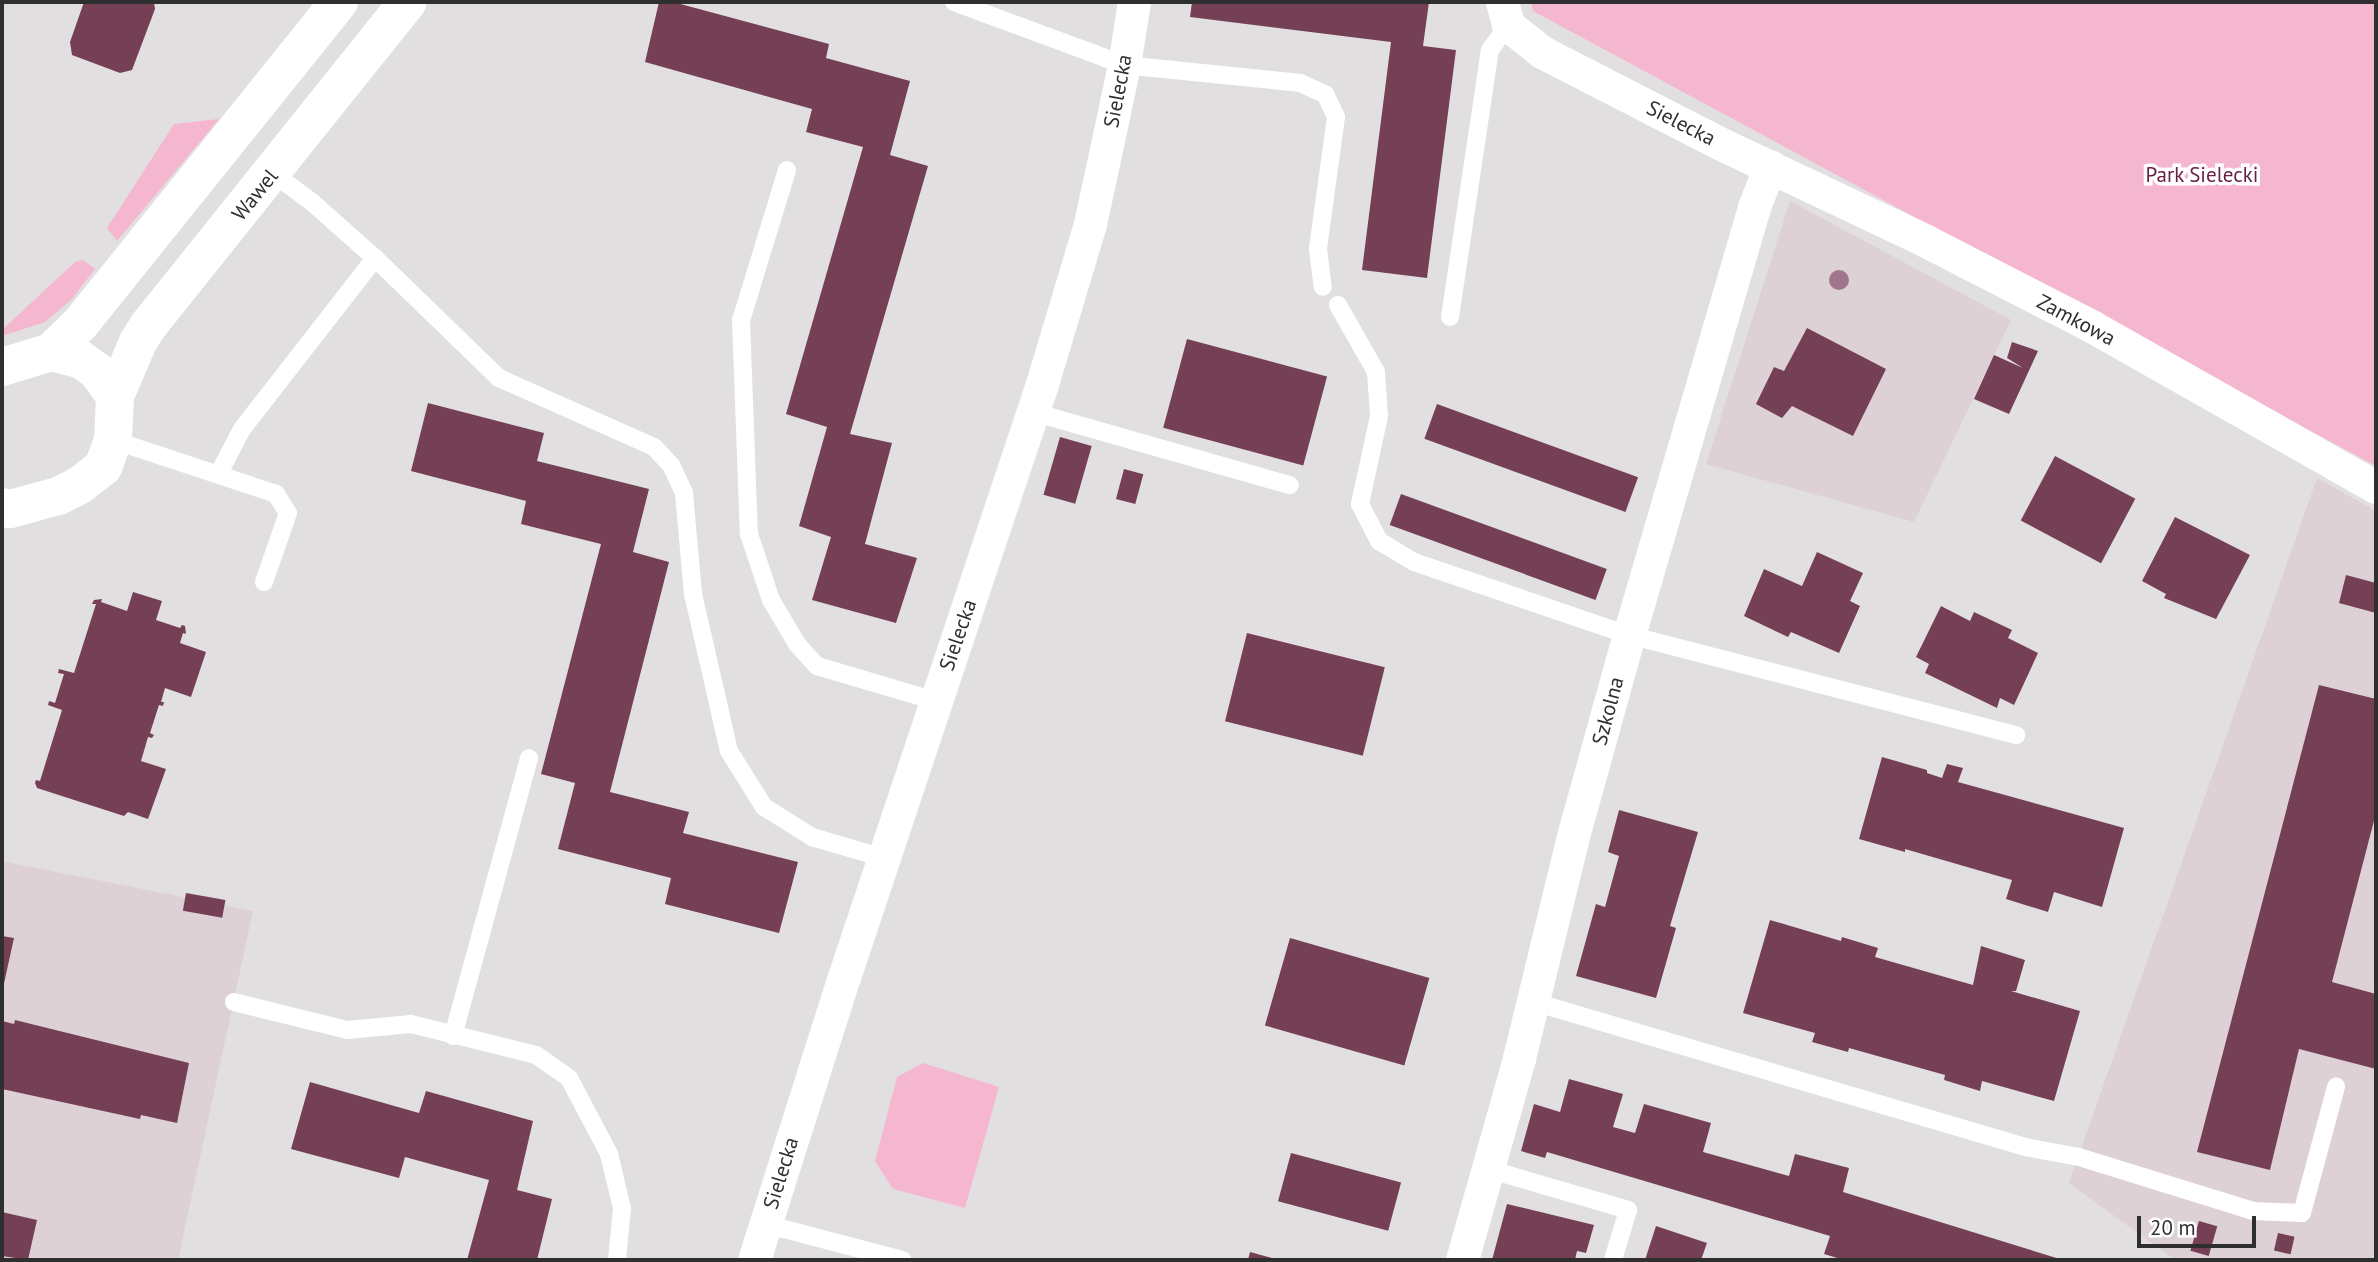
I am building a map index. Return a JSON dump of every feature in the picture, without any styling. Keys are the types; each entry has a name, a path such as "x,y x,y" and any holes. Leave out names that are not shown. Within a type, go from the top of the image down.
{"street":[{"path":"2,367 51,352 80,324 339,2"},
{"name":"Wawel","path":"115,396 138,342 148,327 408,2"},
{"name":"Sielecka","path":"754,1260 884,858 1033,412 1090,224 1124,65 1134,2"},
{"name":"Sielecka","path":"1505,14 1542,52 1717,142 1770,166"},
{"name":"Zamkowa","path":"1770,166 1926,241 2093,327 2376,487"},
{"name":"Szkolna","path":"1462,1260 1534,1002 1572,840 1629,635 1754,207 1770,166"},
{"path":"5,510 58,496 80,485 103,467 113,440 115,396 98,372 80,359 51,352"}],"lane":[{"path":"954,2 1124,65 1300,83 1325,94 1336,117 1318,249 1323,287"},
{"path":"1450,317 1490,50 1505,14"},
{"path":"787,170 741,320 749,534 771,600 797,643 817,666 936,701"},
{"path":"273,173 313,203 374,258 499,378 654,447 671,465 684,493 693,594 729,751 764,807 812,838 884,858"},
{"path":"219,473 242,429 374,258"},
{"path":"1338,305 1376,372 1379,416 1360,504 1379,541 1414,562 1629,635 2016,735"},
{"path":"1033,412 1290,485"},
{"path":"113,440 276,494 288,513 264,582"},
{"path":"453,1036 529,758"},
{"path":"234,1002 347,1030 411,1024 536,1055 569,1078 609,1154 622,1208 617,1260"},
{"path":"1534,1002 2025,1147 2079,1157 2253,1211 2302,1213 2336,1087"},
{"path":"1488,1169 1628,1210 1613,1260"},
{"path":"765,1224 902,1260"}],"shaded area":[{"path":"1790,201 2011,320 1914,522 1706,464"},
{"path":"2317,478 2376,511 2376,1260 2175,1260 2069,1183"},
{"path":"2,861 253,911 178,1260 2,1260"}],"green space":[{"name":"Park Sielecki","path":"1531,2 2376,2 2376,466 1533,11"},
{"path":"219,119 117,241 107,228 174,124"},
{"path":"83,260 95,269 71,300 45,322 2,336 2,330 75,262"},
{"path":"923,1063 999,1087 965,1208 893,1189 875,1161 897,1077"}],"building":[{"path":"84,2 154,2 155,9 132,70 120,73 72,55 70,42"},
{"path":"659,2 673,2 829,44 826,58 910,81 890,155 928,166 850,434 892,443 865,544 917,558 896,623 812,600 831,537 799,526 827,427 786,414 863,147 806,132 812,109 645,62"},
{"path":"1192,2 1429,2 1423,46 1456,50 1427,278 1362,270 1391,42 1190,17"},
{"path":"1807,328 1886,369 1853,436 1792,406 1782,418 1756,404 1774,367 1784,371"},
{"path":"1187,339 1327,377 1303,465 1163,428"},
{"path":"2012,342 2038,351 2009,414 1974,399 1994,355 2023,368 2007,358"},
{"path":"428,403 544,433 537,461 649,489 633,552 669,562 610,792 689,812 683,833 798,862 779,933 665,904 671,878 558,849 575,783 541,774 601,544 521,524 526,501 411,471"},
{"path":"1437,404 1638,477 1625,512 1424,439"},
{"path":"1060,437 1092,446 1075,504 1043,495"},
{"path":"2055,456 2135,499 2101,563 2021,520"},
{"path":"1124,469 1143,474 1135,504 1116,499"},
{"path":"1401,494 1607,569 1596,600 1390,525"},
{"path":"2175,517 2250,555 2216,619 2164,598 2166,594 2142,581"},
{"path":"1817,552 1863,573 1850,601 1860,606 1839,653 1791,632 1788,637 1744,616 1764,569 1802,586"},
{"path":"2346,575 2376,583 2376,613 2339,603"},
{"path":"133,592 162,601 156,620 180,628 185,626 186,634 183,633 180,643 206,652 191,697 165,688 161,702 164,702 163,706 159,705 150,733 154,735 152,738 148,737 141,761 166,769 148,819 128,812 124,816 37,788 35,783 36,780 40,781 62,710 48,705 49,701 55,703 64,674 58,673 59,669 74,673 96,604 92,604 94,600 102,599 101,602 127,611"},
{"path":"1941,606 1970,621 1974,612 2012,630 2008,638 2038,653 2014,705 2000,698 1997,708 1925,673 1929,664 1916,657"},
{"path":"1247,633 1385,667 1363,756 1225,721"},
{"path":"2319,685 2376,699 2376,813 2332,982 2376,994 2376,1069 2299,1049 2270,1170 2197,1152"},
{"path":"1882,757 1927,770 1927,773 1942,778 1947,764 1963,768 1958,782 2124,828 2102,907 2054,892 2048,912 2006,899 2012,880 1905,849 1905,852 1859,839"},
{"path":"1619,810 1698,832 1670,926 1676,928 1656,998 1576,976 1596,904 1605,907 1619,856 1608,852"},
{"path":"186,893 225,900 222,918 183,911"},
{"path":"1770,920 1841,941 1842,937 1878,948 1875,957 1973,985 1981,946 2025,960 2016,991 2011,991 2080,1011 2054,1101 1982,1081 1980,1091 1944,1080 1945,1075 1849,1048 1848,1052 1812,1042 1815,1033 1743,1013"},
{"path":"2,936 14,938 3,988 2,988"},
{"path":"1290,938 1429,978 1404,1065 1265,1025"},
{"path":"15,1020 189,1063 177,1123 141,1115 140,1119 2,1089 2,1021 14,1024"},
{"path":"1569,1079 1623,1094 1613,1127 1635,1133 1644,1104 1711,1123 1703,1152 1789,1176 1795,1154 1849,1168 1843,1192 2063,1260 1844,1260 1824,1254 1830,1236 1547,1152 1545,1158 1521,1151 1534,1104 1560,1112"},
{"path":"310,1082 419,1113 426,1091 533,1121 517,1190 552,1199 537,1260 467,1260 489,1180 405,1157 399,1178 291,1149"},
{"path":"1291,1153 1401,1183 1388,1231 1278,1201"},
{"path":"1507,1204 1594,1225 1586,1253 1577,1251 1575,1260 1492,1260"},
{"path":"2,1212 37,1220 28,1260 2,1256"},
{"path":"2199,1221 2217,1226 2209,1256 2190,1251"},
{"path":"1656,1226 1707,1243 1701,1260 1645,1260"},
{"path":"2278,1233 2295,1237 2291,1254 2274,1251"},
{"path":"1250,1252 1276,1259 1276,1260 1248,1260"}]}
